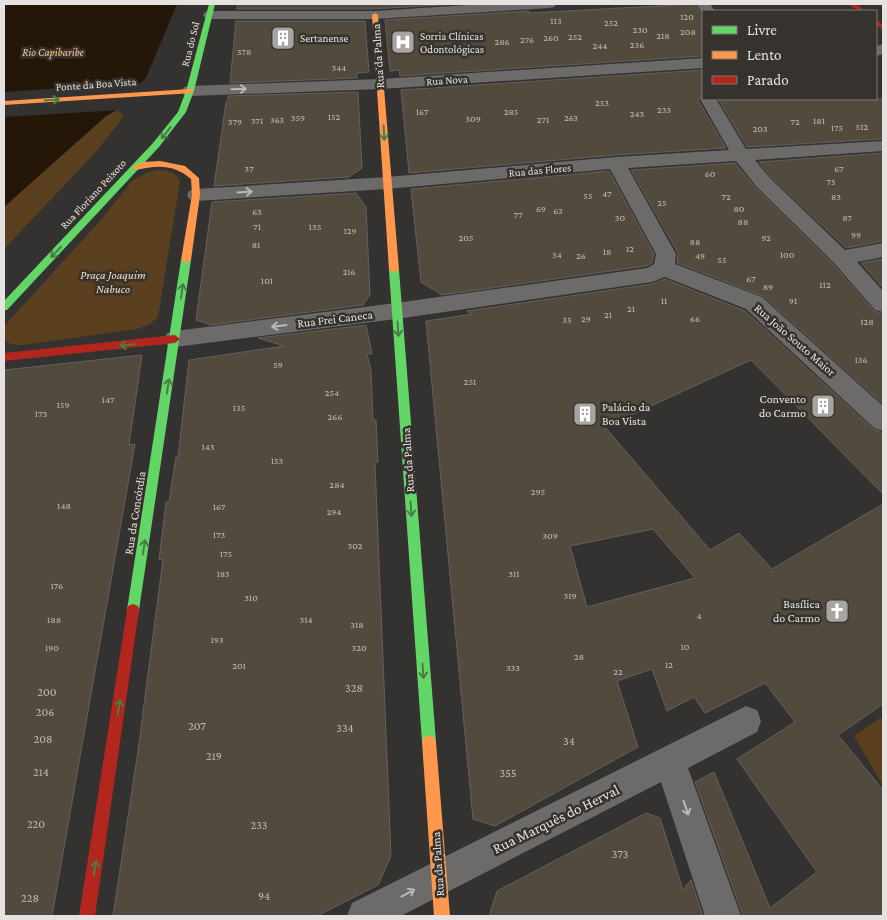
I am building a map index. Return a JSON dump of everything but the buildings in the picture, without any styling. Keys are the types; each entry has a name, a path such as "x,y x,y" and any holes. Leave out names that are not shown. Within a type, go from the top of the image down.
{"street":[{"path":"211,10 375,9 550,4"},
{"name":"Rua da Palma","path":"375,9 442,916"},
{"name":"Rua do Sol","path":"190,91 211,10"},
{"name":"Rua Nova","path":"190,91 380,84 699,80"},
{"name":"Ponte da Boa Vista","path":"4,103 190,91"},
{"name":"Rua Floriano Peixoto","path":"4,307 136,167 178,117 190,91"},
{"path":"710,100 741,155 763,182 840,258 883,304"},
{"name":"Rua das Flores","path":"196,195 387,183 616,163 883,146"},
{"name":"Rua da Concórdia","path":"87,916 196,195 195,178 179,165 152,163 136,167"},
{"path":"616,163 666,254 664,268"},
{"path":"840,258 883,250"},
{"name":"Rua Frei Caneca","path":"4,357 175,340 396,311 652,275 664,268"},
{"name":"Rua João Souto Maior","path":"664,268 754,303 883,421"},
{"name":"Rua Marquês do Herval","path":"365,916 670,762 746,721"},
{"path":"670,762 723,916"}],"green space":[{"path":"117,110 124,116 95,153 4,249 4,207 106,116"},
{"name":"Praça Joaquim Nabuco","path":"159,170 174,174 180,182 158,317 150,324 137,329 23,345 12,344 6,341 4,339 4,329 6,324 100,221 133,180 149,172"},
{"path":"880,718 883,721 883,786 854,736"}],"water":[{"name":"Rio Capibaribe","path":"4,4 177,4 146,78 127,95 117,110 106,116 4,207"}],"pier":[{"path":"139,83 140,86 120,110 4,117 4,92"}],"traffic: fast":[{"path":"4,307 156,145 182,112 190,91 212,4"},
{"path":"133,610 186,260"},
{"path":"394,270 429,742"}],"traffic: slow":[{"path":"375,15 394,270"},
{"path":"4,103 190,91"},
{"path":"136,167 160,163 175,165 189,172 195,178 196,195 186,260"},
{"path":"429,742 442,916"}],"traffic: jam":[{"path":"852,4 861,10"},
{"path":"877,23 883,28"},
{"path":"4,357 175,339"},
{"path":"87,916 133,610"}],"place":[{"name":"Sertanense","path":"283,38"},
{"name":"Sorria Clínicas Odontológicas","path":"403,42"},
{"name":"Convento do Carmo","path":"823,406"},
{"name":"Palácio da Boa Vista","path":"585,414"},
{"name":"Basílica do Carmo","path":"837,611"}]}
